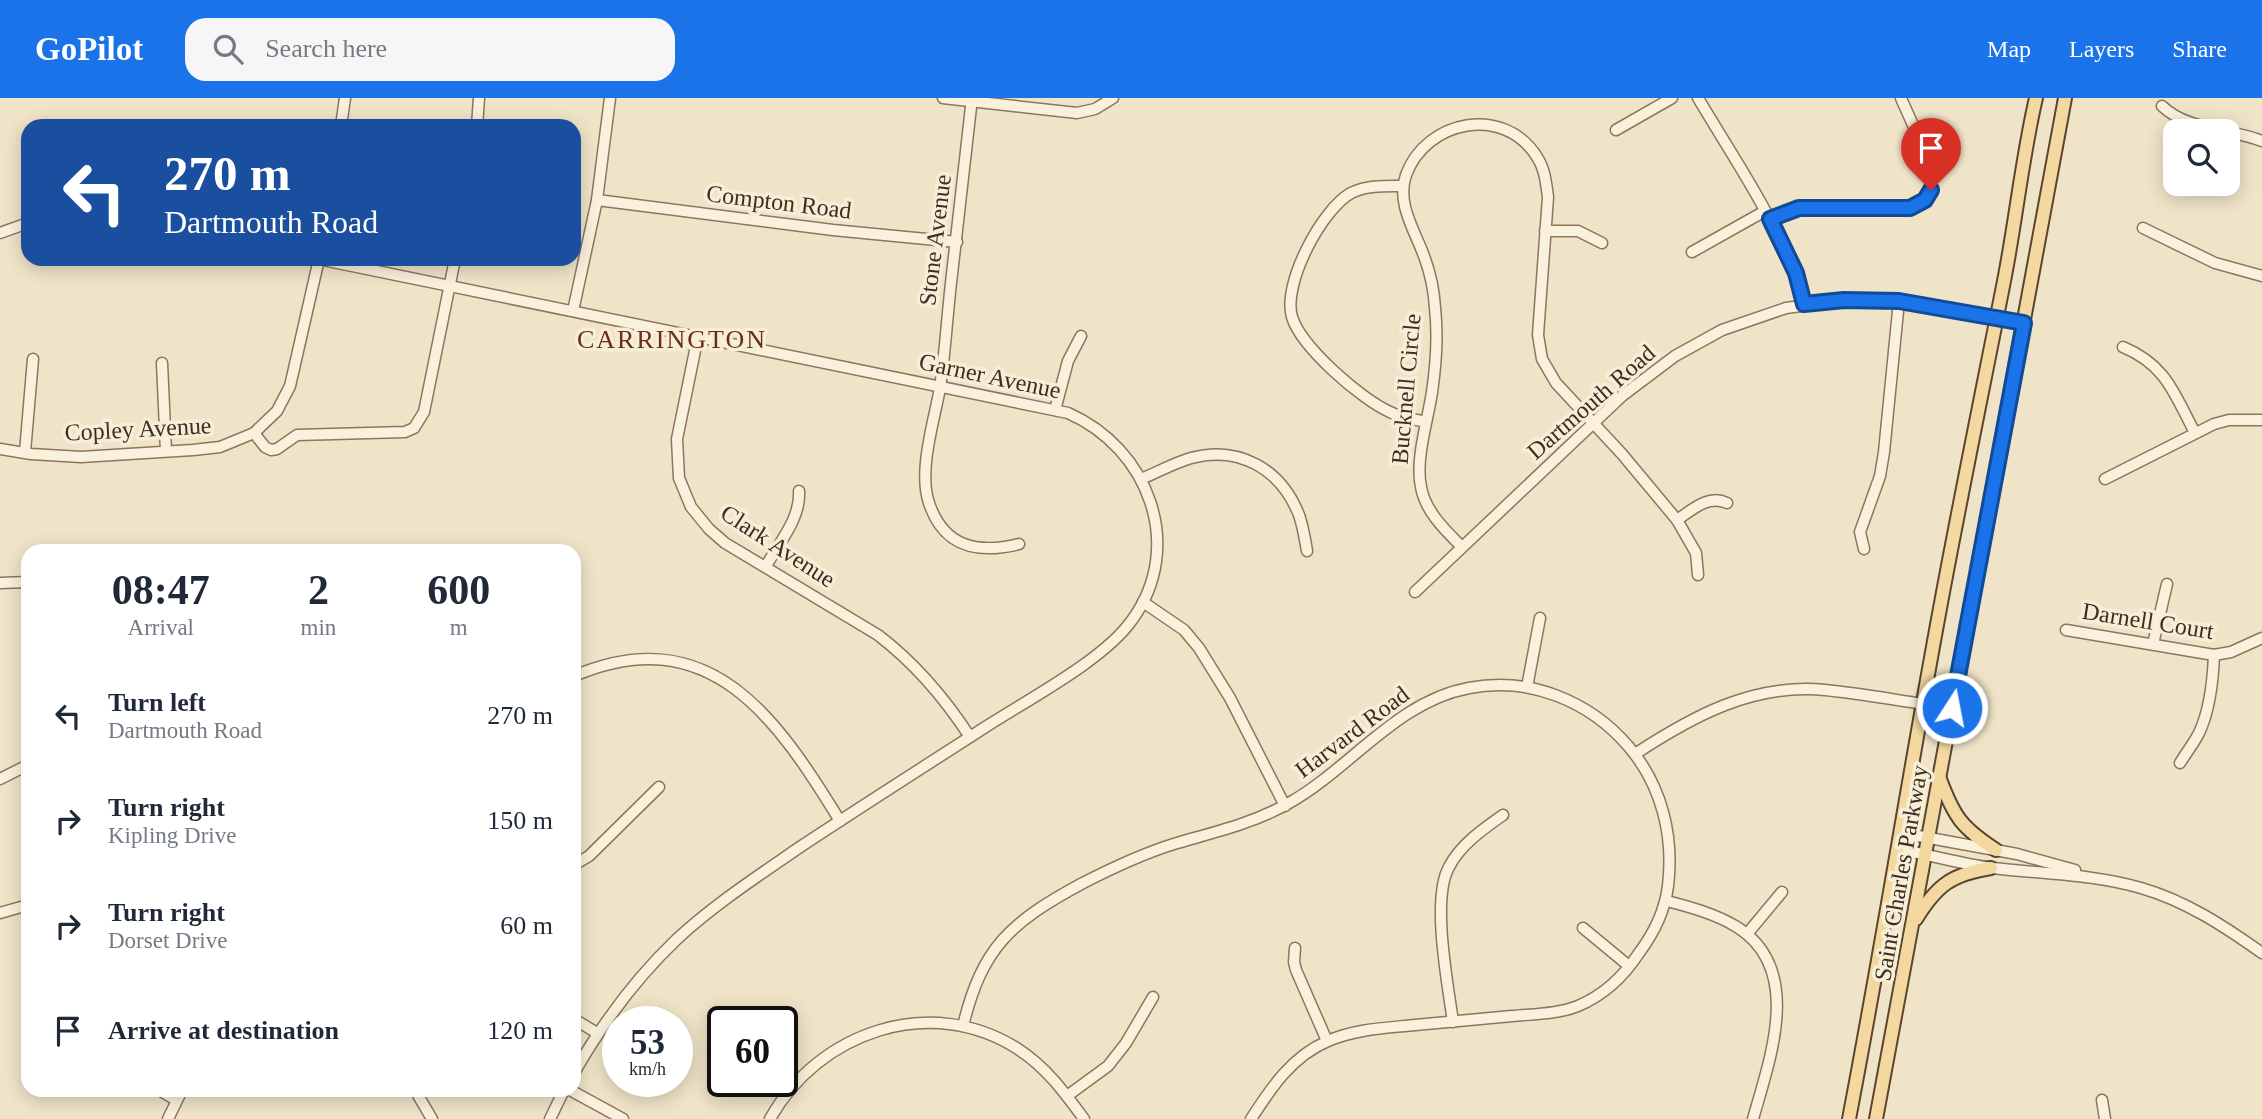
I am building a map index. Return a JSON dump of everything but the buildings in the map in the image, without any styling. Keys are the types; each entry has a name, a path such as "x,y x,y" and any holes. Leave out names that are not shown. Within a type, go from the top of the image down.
{"main road":[{"name":"Saint Charles Parkway","path":"1849,1119 2036,98"},
{"name":"Saint Charles Parkway","path":"1876,1119 2065,98"},
{"path":"1939,778 1951,808 1961,824 1972,835 1996,850"},
{"path":"1912,926 1927,900 1943,884 1968,872 1991,868"}],"street":[{"path":"342,119 345,98"},
{"path":"478,119 479,98"},
{"path":"573,311 597,200 610,98"},
{"path":"943,98 1077,113 1095,109 1113,98"},
{"path":"1616,130 1672,98"},
{"path":"1698,98 1768,215 1796,273 1804,304"},
{"path":"1692,252 1768,215 1799,208 1910,208 1925,200 1931,190 1927,165 1901,98"},
{"name":"Stone Avenue","path":"972,100 940,387 929,442 926,474 928,503 949,534 972,548 990,550 1019,544"},
{"path":"2162,106 2180,119 2238,132 2262,141"},
{"path":"1426,422 1388,412 1358,390 1307,345 1296,326 1291,309 1291,289 1302,257 1317,232 1348,195 1365,188 1403,186 1411,162 1434,137 1452,129 1473,125 1495,127 1520,138 1529,146 1542,167 1548,197 1538,314 1539,347 1545,366 1556,383 1595,423 1677,520 1696,553 1698,575"},
{"name":"Bucknell Circle","path":"1403,186 1406,208 1430,274 1436,309 1433,382 1419,471 1420,486 1434,515 1462,547"},
{"name":"Compton Road","path":"597,200 833,230 957,242"},
{"path":"0,233 21,226"},
{"path":"2143,228 2216,263 2262,276"},
{"path":"1545,231 1578,230 1602,243"},
{"name":"Copley Avenue","path":"0,449 81,457 220,447 254,433 277,411 290,386 316,266"},
{"name":"Garner Avenue","path":"355,266 1055,410 1079,418 1108,438 1141,480 1152,503 1157,540 1155,569 1133,620 1110,644 740,888 688,930 652,964 597,1033 581,1061"},
{"path":"254,433 265,447 271,450 277,449 297,435 405,432 414,428 424,412 454,266"},
{"name":"Dartmouth Road","path":"1415,592 1639,381 1689,347 1735,325 1804,304 1844,300 1899,301 2024,323"},
{"path":"1864,549 1860,532 1880,476 1899,301"},
{"name":"Clark Avenue","path":"698,336 677,439 679,478 691,507 709,529 725,542 900,651 932,684 970,737"},
{"path":"1055,410 1068,361 1081,336"},
{"path":"2123,347 2147,358 2162,373 2194,433"},
{"path":"25,452 33,359"},
{"path":"162,363 166,451"},
{"path":"2105,480 2194,433 2221,422 2262,420"},
{"path":"1141,480 1178,462 1206,455 1232,456 1255,463 1275,475 1288,493 1300,519 1307,551"},
{"path":"766,566 795,517 800,500 799,491"},
{"path":"1677,520 1711,500 1727,503"},
{"path":"0,583 21,582"},
{"path":"2153,644 2167,584"},
{"path":"1143,602 1184,630 1199,648 1230,698 1284,806"},
{"path":"1527,687 1540,618"},
{"name":"Darnell Court","path":"2066,629 2214,655 2231,652 2262,638"},
{"path":"2180,762 2200,732 2204,720 2214,674 2214,655"},
{"path":"581,673 622,660 648,658 690,664 711,673 741,695 775,726 797,753 840,821"},
{"name":"Harvard Road","path":"963,1026 970,998 989,957 1011,929 1047,902 1129,861 1179,842 1235,827 1284,806 1326,779 1426,702 1473,687 1527,687 1578,704 1608,725 1646,769 1664,813 1671,854 1667,901 1651,936 1612,985 1599,995 1569,1009 1364,1031 1327,1041 1304,1055 1283,1074 1251,1119"},
{"path":"1635,754 1706,712 1762,693 1824,690 1952,708"},
{"path":"0,779 21,768"},
{"path":"581,861 659,787"},
{"path":"1453,1022 1441,909 1444,877 1460,851 1503,815"},
{"path":"1902,833 1996,850 2141,888 2216,920 2262,953"},
{"path":"1899,849 1991,868 2106,880"},
{"path":"1746,934 1782,892"},
{"path":"1667,901 1719,917 1746,934 1765,954 1774,976 1777,1016 1769,1065 1753,1119"},
{"path":"0,913 21,907"},
{"path":"1584,928 1629,966"},
{"path":"1295,948 1294,962 1298,978 1327,1041"},
{"path":"1067,1096 1095,1077 1112,1060 1126,1043 1153,997"},
{"path":"581,1023 597,1033"},
{"path":"770,1119 786,1093 805,1071 825,1055 856,1038 881,1030 920,1024 963,1026 1018,1049 1043,1069 1084,1119"},
{"path":"581,1096 623,1119"},
{"path":"168,1119 178,1097"},
{"path":"419,1097 432,1119"},
{"path":"550,1119 561,1097"},
{"path":"2102,1100 2105,1119"}],"district":[{"name":"CARRINGTON","path":"672,339"}],"route":[{"path":"1931,190 1925,200 1910,208 1799,208 1770,219 1796,273 1804,304 1844,300 1899,301 2024,323 1952,708"}]}
